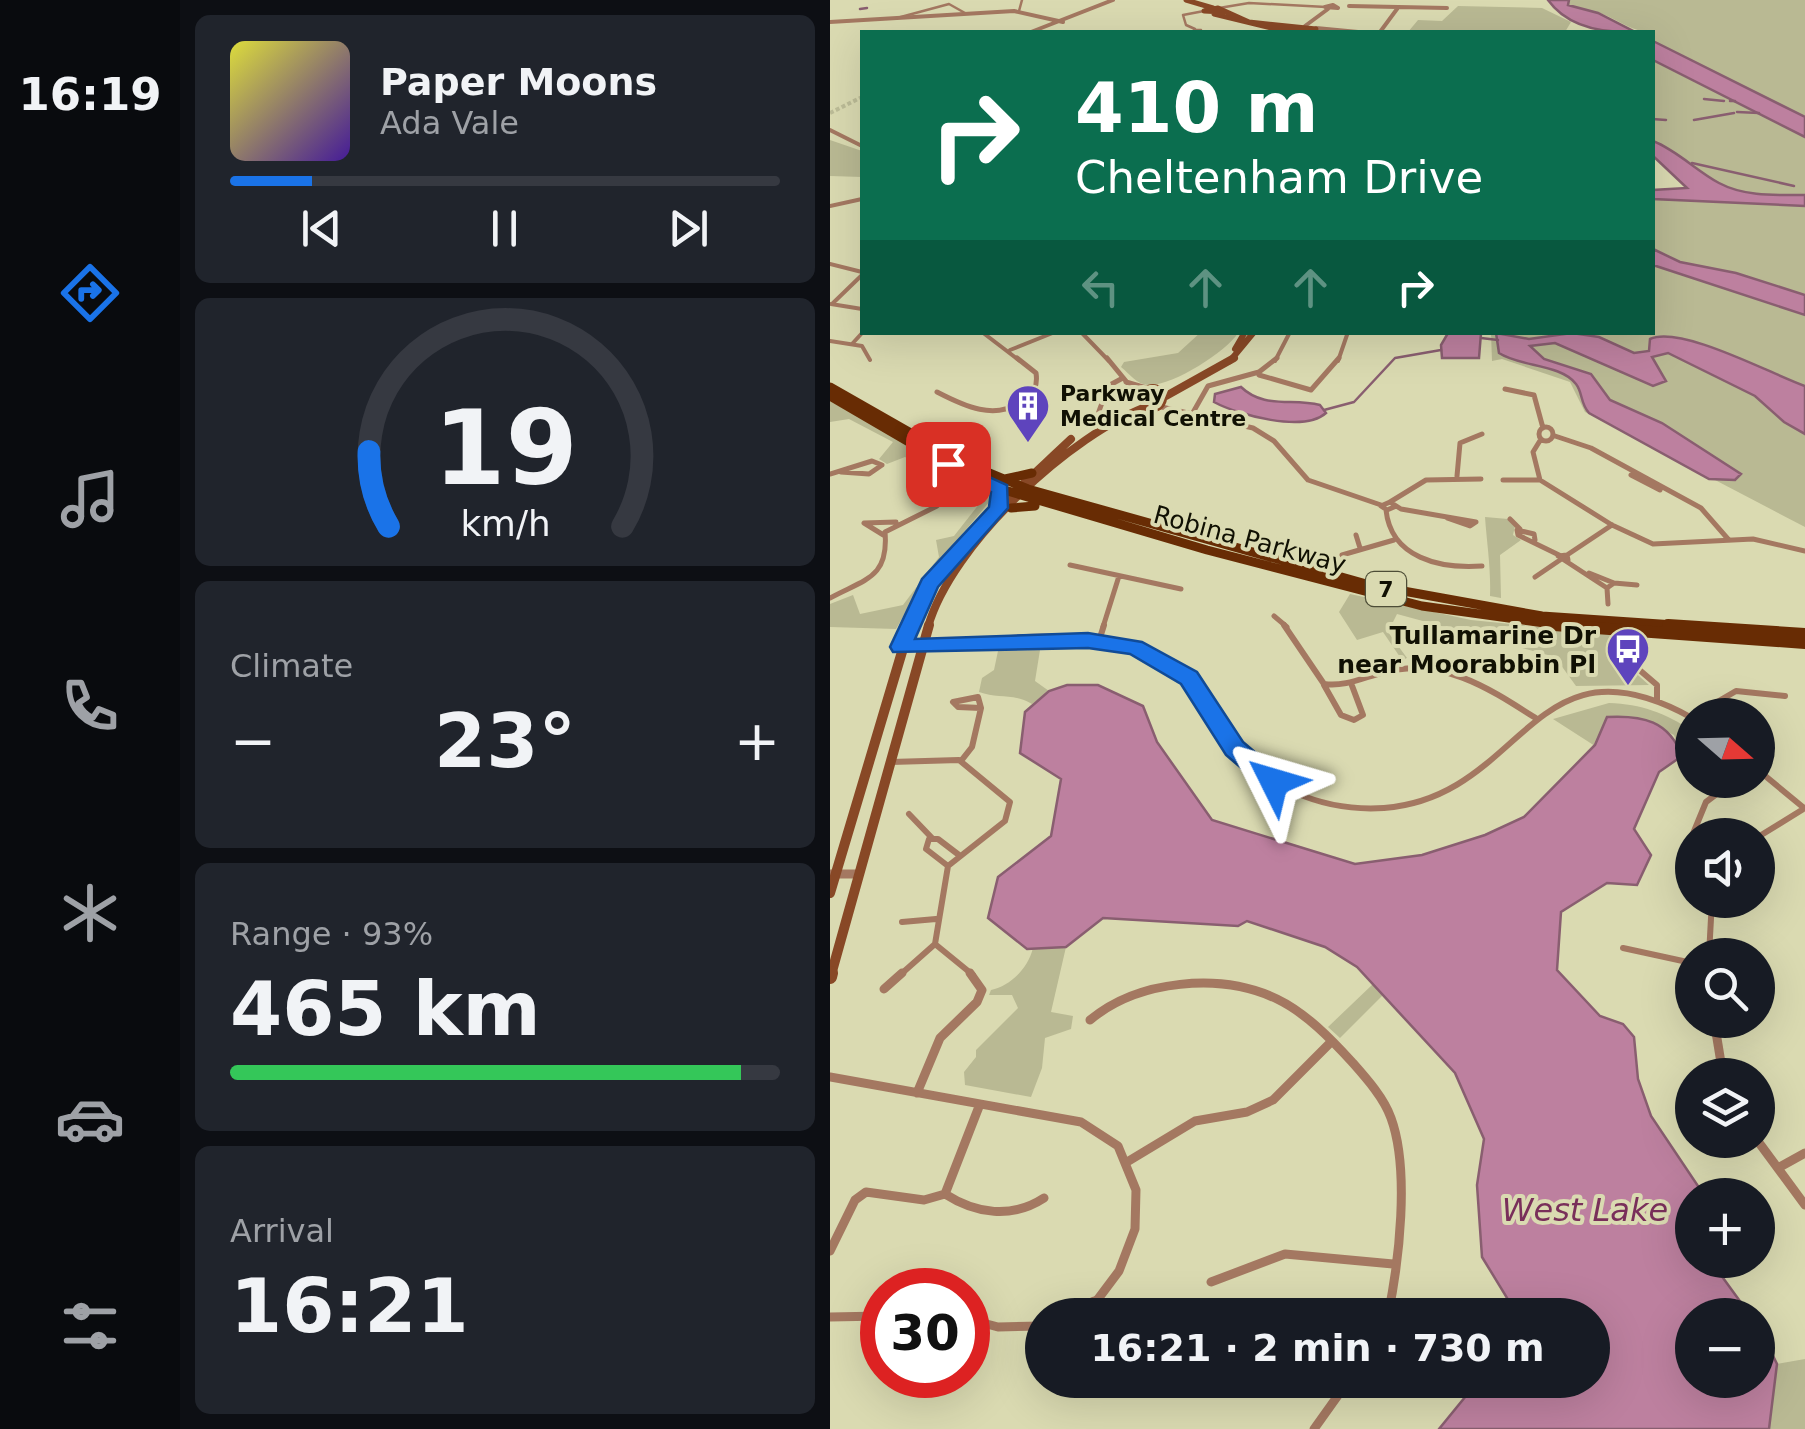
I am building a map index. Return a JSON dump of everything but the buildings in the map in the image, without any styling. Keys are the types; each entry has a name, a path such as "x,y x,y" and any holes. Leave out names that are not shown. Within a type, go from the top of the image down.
{"main road":[{"path":"1178,0 1213,11 1307,29"},
{"path":"1186,0 1213,11"},
{"path":"830,893 901,647 930,584 1065,442 1154,390 1222,360 1243,335"},
{"path":"999,508 1001,484 1036,475 1070,447 1233,359 1252,335"},
{"name":"Robina Parkway","path":"830,387 1001,484"},
{"path":"1154,390 1166,397"},
{"name":"Robina Parkway","path":"830,396 958,470 1043,499 1422,606 1571,628 1805,644"},
{"path":"1139,398 1152,405"},
{"path":"1011,508 1043,499 1036,475"},
{"path":"830,977 920,646 941,594 1011,508 1020,491"},
{"name":"Robina Parkway","path":"1043,499 1425,598 1542,616 1802,632"}],"street":[{"path":"1019,12 1022,0"},
{"path":"1037,30 1115,0"},
{"path":"1192,30 1184,15 1294,1"},
{"path":"897,19 950,4 965,12"},
{"path":"1280,4 1327,9"},
{"path":"1349,6 1447,8"},
{"path":"1307,29 1327,9"},
{"path":"1383,30 1398,9"},
{"path":"897,19 965,12 1019,12 1054,21"},
{"path":"830,22 1006,13 1054,21"},
{"path":"830,133 860,146"},
{"path":"830,206 860,199"},
{"path":"830,264 860,273"},
{"path":"831,304 860,276"},
{"path":"831,304 860,309"},
{"path":"852,344 860,335"},
{"path":"937,392 985,412 1016,406 1034,391 1038,378 986,335"},
{"path":"1009,350 1048,335"},
{"path":"1084,335 1102,350 1139,398"},
{"path":"1259,375 1280,355 1289,335"},
{"path":"1191,416 1202,392 1226,380 1259,375 1311,390 1337,363 1347,335"},
{"path":"830,341 866,348 870,360"},
{"path":"1098,414 1108,386 1123,381 1154,390"},
{"path":"1504,389 1534,395 1543,428 1591,448 1644,485 1708,512 1728,538"},
{"path":"1166,397 1178,411"},
{"path":"1152,405 1253,428 1274,440 1308,480 1384,507 1416,484 1457,476 1482,479"},
{"path":"1541,439 1536,433 1543,428"},
{"path":"1457,476 1460,443 1482,434"},
{"path":"1540,480 1532,452 1541,439 1555,436"},
{"path":"830,474 872,461 882,465 869,474 842,472"},
{"path":"1502,480 1540,480 1642,541 1666,546 1701,545 1728,538 1805,551"},
{"path":"1392,504 1448,519"},
{"path":"884,536 864,523 898,522 937,506"},
{"path":"1384,507 1394,540 1426,560 1482,566"},
{"path":"1510,519 1520,529 1518,535 1536,540 1610,586 1638,585"},
{"path":"884,536 898,522"},
{"path":"1535,577 1612,525"},
{"path":"1356,535 1360,548"},
{"path":"830,598 880,570 886,555 884,536"},
{"path":"1342,555 1394,540"},
{"path":"1070,565 1180,589"},
{"path":"1099,641 1119,576"},
{"path":"1608,604 1610,586"},
{"path":"1274,616 1290,630 1341,715 1354,720 1364,714 1364,708 1351,683"},
{"path":"901,647 1099,641 1135,648 1179,670 1198,688 1234,748 1254,769 1303,796 1340,806 1394,807 1440,795 1470,780 1560,702 1584,694 1623,692 1675,709"},
{"path":"1324,684 1351,683 1394,670 1444,667 1478,682 1537,719"},
{"path":"1636,668 1657,685 1656,700"},
{"path":"1724,698 1736,691 1784,696"},
{"path":"961,761 972,746 980,708"},
{"path":"884,989 935,944 936,919 948,866 1002,824 1010,808 1006,795 961,761 888,762"},
{"path":"1775,784 1805,808 1775,827"},
{"path":"909,814 932,838 959,855"},
{"path":"932,838 926,849 948,866"},
{"path":"833,874 858,874"},
{"path":"902,922 936,919"},
{"path":"917,1094 940,1038 977,1002 982,990 976,978 935,944"},
{"path":"1623,948 1675,959"},
{"path":"1090,1020 1124,993 1145,987 1237,989 1272,996 1289,1005 1330,1043 1377,1092 1394,1128 1398,1156 1390,1298"},
{"path":"1127,1162 1195,1122 1247,1112 1273,1100 1330,1043"},
{"path":"830,1078 1081,1122 1118,1146 1136,1190 1136,1229 1118,1271 1098,1298"},
{"path":"945,1194 980,1104"},
{"path":"1778,1168 1805,1153"},
{"path":"1770,1158 1805,1205"},
{"path":"830,1251 856,1200 866,1192 924,1200 945,1194"},
{"path":"945,1194 958,1204 1016,1214 1044,1198"},
{"path":"1211,1282 1286,1254 1393,1264"},
{"path":"830,1317 860,1316"},
{"path":"990,1324 1025,1326"},
{"path":"1314,1429 1336,1398"}],"green space":[{"path":"1569,0 1805,0 1805,117 1655,42 1655,30 1636,29 1600,13 1568,6"},
{"path":"1458,6 1542,8 1571,22 1566,30 1410,30 1418,20 1442,21"},
{"path":"1655,61 1805,137 1805,195 1761,195 1729,188 1655,142"},
{"path":"830,140 860,150 860,177 830,176"},
{"path":"1655,199 1805,206 1805,527 1585,412 1570,382 1502,359 1492,361 1491,335 1655,335"},
{"path":"1198,335 1236,335 1197,367 1158,384 1140,383 1121,367 1124,362 1178,353"},
{"path":"830,401 996,494 926,577 896,629 830,627 830,604 853,595 860,614 903,605 939,557 936,540 954,536 987,494 961,483 940,497 951,482 905,457 887,464 879,459 893,442 849,419 830,422"},
{"path":"1485,517 1508,519 1515,526 1513,535 1521,540 1500,555 1501,598 1490,596"},
{"path":"1350,594 1471,620 1648,638 1630,668 1649,685 1576,686 1555,657 1397,614 1388,632 1407,658 1402,660 1383,632 1357,640 1339,612"},
{"path":"1040,650 1035,681 1049,691 1032,704 979,692 982,678 994,670 998,651"},
{"path":"1609,703 1621,704 1663,714 1675,721 1675,738 1637,717 1607,718 1595,746 1553,719"},
{"path":"1066,947 1051,1012 1073,1016 1071,1029 1045,1038 1042,1068 1031,1097 965,1085 964,1072 976,1057 976,1050 1018,1008 1012,995 989,995 991,990 1018,975 1033,948"},
{"path":"1373,984 1383,995 1340,1038 1328,1027"},
{"path":"1805,1359 1805,1429 1769,1429 1777,1364"}],"water":[{"path":"1548,0 1569,0 1568,5 1598,13 1631,30 1587,27"},
{"path":"1655,42 1805,117 1805,137 1655,61"},
{"path":"1655,142 1729,188 1761,194 1805,195 1805,206 1655,199 1655,190 1687,188 1655,158"},
{"path":"1655,250 1680,262 1736,273 1805,295 1805,315 1655,266"},
{"path":"1447,335 1481,335 1479,358 1442,358 1441,345"},
{"path":"1496,335 1529,339 1586,335 1634,353 1649,351 1650,339 1683,339 1805,386 1805,434 1784,422 1755,396 1668,353 1652,357 1666,381 1653,386 1555,343 1530,346 1544,359 1591,374 1610,400 1662,423 1741,474 1735,480 1709,479 1589,413 1578,387 1561,373 1499,353"},
{"path":"1241,387 1268,401 1320,405 1326,413 1303,422 1287,422 1239,412 1214,402 1215,394"},
{"name":"West Lake","path":"1067,685 1098,685 1143,706 1157,742 1212,820 1355,864 1422,855 1485,835 1524,817 1595,745 1607,717 1643,719 1670,735 1675,741 1675,761 1659,772 1634,829 1651,855 1637,885 1607,883 1561,912 1557,970 1600,1016 1623,1024 1634,1037 1638,1079 1651,1116 1675,1152 1675,1158 1679,1158 1693,1178 1675,1178 1675,1278 1723,1278 1738,1298 1675,1298 1675,1398 1773,1398 1769,1429 1439,1429 1464,1398 1610,1398 1610,1298 1507,1298 1482,1257 1477,1185 1484,1139 1455,1073 1357,967 1325,947 1247,921 1238,926 1103,918 1066,947 1027,949 988,918 998,877 1051,836 1061,779 1020,753 1025,712 1049,691"}],"waterway":[{"path":"860,9 867,8"},
{"path":"1704,99 1724,101"},
{"path":"1730,101 1735,101"},
{"path":"1737,112 1759,113"},
{"path":"1694,120 1734,113"},
{"path":"1655,119 1666,120"},
{"path":"1692,163 1794,186"},
{"path":"1481,338 1498,340"},
{"path":"1324,410 1354,402 1395,358 1441,350"}],"tunnel":[{"path":"830,113 860,98"}],"place":[{"name":"Parkway Medical Centre","path":"1028,444"},
{"name":"Tullamarine Dr near Moorabbin Pl","path":"1628,687"}],"route":[{"path":"948,464 1001,489 999,508 930,584 916,607 901,647 1088,640 1135,648 1168,662 1189,678 1234,748 1254,769 1274,782"}]}
